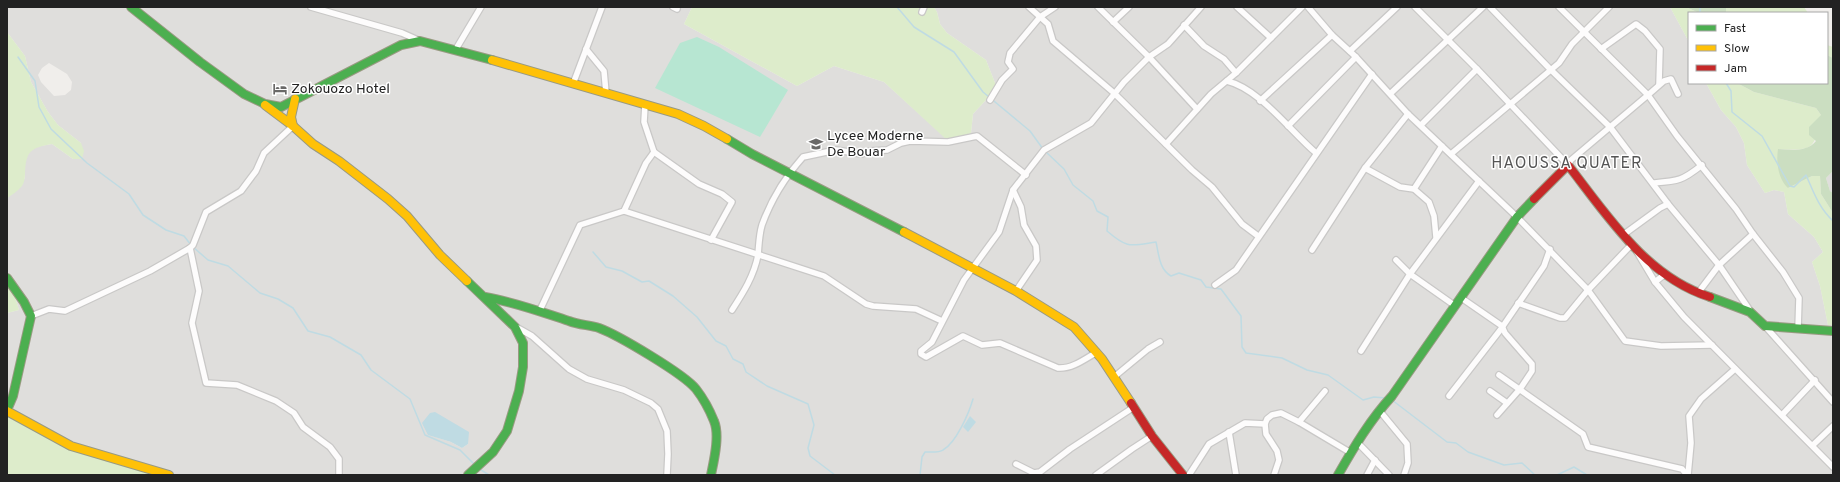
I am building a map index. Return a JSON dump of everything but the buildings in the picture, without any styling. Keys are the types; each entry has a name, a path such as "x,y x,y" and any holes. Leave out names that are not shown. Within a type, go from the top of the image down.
{"street":[{"path":"131,7 200,62 244,94 265,104 313,144 339,161 388,199 407,216 440,255 515,327 532,336 569,369 587,379 624,390 651,403 658,409 667,431 667,475"},
{"path":"310,7 402,33 420,41 456,49 678,114 704,126 752,154 790,172 1016,291 1074,327 1097,352 1152,436 1183,475"},
{"path":"456,49 481,7"},
{"path":"573,84 602,7"},
{"path":"1029,7 1048,24 1053,41 1114,93 1192,170 1212,187 1242,224 1258,236"},
{"path":"990,100 1002,80 1013,69 1008,62 1010,53 1040,17 1055,7"},
{"path":"1098,7 1149,57 1197,109"},
{"path":"1113,22 1129,7"},
{"path":"1097,352 1074,365 1058,368 1000,343 982,345 963,336 926,357 921,354 922,351 932,342 964,280 999,232 1013,190 1044,150 1091,123 1114,93 1149,57 1168,44 1201,7"},
{"path":"1237,7 1271,38"},
{"path":"1166,144 1211,94 1236,73 1302,7"},
{"path":"1308,7 1332,35 1356,56 1391,93 1408,114 1517,217 1588,290 1625,341 1661,346 1712,345"},
{"path":"1350,51 1397,7"},
{"path":"1415,7 1512,105 1568,165 1633,247 1655,282 1684,316 1833,467"},
{"path":"1391,93 1483,7"},
{"path":"1490,7 1550,69 1610,127 1653,182 1668,204 1718,265 1751,312 1815,380 1833,402"},
{"path":"1559,7 1648,95 1677,136 1702,165 1783,272 1799,298 1798,329"},
{"path":"1451,154 1512,105 1550,69 1559,63 1572,44 1609,7"},
{"path":"1601,49 1636,24 1645,31 1660,49 1659,84"},
{"path":"1184,25 1204,46 1224,59 1236,73"},
{"path":"1260,100 1332,35"},
{"path":"265,104 281,107 384,53 401,45 420,41"},
{"path":"586,49 604,71 606,93"},
{"path":"1288,126 1356,56"},
{"path":"1421,125 1477,69"},
{"path":"1216,285 1236,270 1258,236 1372,74"},
{"path":"1338,475 1357,442 1379,410 1389,399 1517,217 1568,165 1571,160 1659,84 1664,81 1671,80 1678,94"},
{"path":"1227,81 1236,83 1248,90 1288,126 1301,141 1316,153"},
{"path":"293,126 291,117 295,100"},
{"path":"645,105 644,122 654,152 700,184 722,194 732,202 711,240"},
{"path":"1312,250 1365,168 1408,114"},
{"path":"31,316 49,309 65,311 150,271 190,248 193,245 206,212 241,191 256,171 264,153 293,126"},
{"path":"732,310 751,279 758,255 758,238 763,223 790,172 803,156 836,150 862,154 870,151 887,150 901,143 910,141 948,142 977,136 1026,175"},
{"path":"1414,189 1442,146"},
{"path":"624,211 646,163 654,152"},
{"path":"1653,182 1679,181 1687,177 1702,165"},
{"path":"1365,168 1400,187 1414,189 1429,202 1434,216 1436,237"},
{"path":"1361,351 1410,274 1479,181"},
{"path":"1013,190 1021,207 1024,225 1036,246 1037,260 1016,291"},
{"path":"1623,235 1660,208 1668,204"},
{"path":"540,310 580,225 624,211 824,276 866,304 873,306 916,309 942,321"},
{"path":"1698,293 1718,265 1753,234"},
{"path":"1633,247 1680,285 1751,312"},
{"path":"1518,303 1560,318 1565,318 1588,290 1633,247"},
{"path":"190,248 199,291 192,323 206,383 237,385 276,401 294,413 303,427 330,447 338,459 339,475"},
{"path":"1449,396 1502,326 1544,266 1550,250"},
{"path":"1396,260 1410,274 1454,305"},
{"path":"1655,282 1665,274"},
{"path":"7,278 24,302 31,316 14,396 7,411 71,446 169,475"},
{"path":"485,297 540,310 554,317 605,330 674,371 690,383 710,410 716,422 716,446 711,475"},
{"path":"1460,297 1502,326 1504,333 1532,364 1532,371 1520,389 1497,416"},
{"path":"1765,326 1833,331"},
{"path":"468,475 493,452 507,431 519,390 523,367 523,343 515,327"},
{"path":"1114,377 1148,349 1160,342"},
{"path":"1687,475 1691,443 1689,416 1701,399 1735,369"},
{"path":"1499,375 1583,434 1588,447 1682,469 1687,475"},
{"path":"1782,415 1815,380"},
{"path":"1299,422 1325,391"},
{"path":"1490,391 1507,404"},
{"path":"1016,464 1034,473 1040,472 1070,448 1134,407"},
{"path":"1379,410 1407,444 1408,463 1404,475"},
{"path":"1274,475 1279,460 1277,451 1266,434 1265,424 1267,419 1272,415 1281,413 1351,453"},
{"path":"1189,475 1209,444 1245,423 1265,424"},
{"path":"1813,446 1833,426"},
{"path":"1229,432 1236,475"},
{"path":"1096,475 1132,448 1152,436"},
{"path":"1357,442 1389,475"},
{"path":"1367,475 1375,460"}],"shaded area":[{"path":"7,7 692,7 684,24 797,86 834,66 884,82 949,141 971,133 973,114 997,88 986,60 947,33 940,24 934,7 1670,7 1688,40 1688,84 1707,84 1721,110 1736,127 1744,143 1747,165 1765,193 1774,190 1784,192 1788,214 1814,237 1823,252 1812,262 1820,286 1828,325 1833,325 1833,475 171,475 92,451 7,417 7,313 19,310 7,272 7,198 22,185 25,177 25,161 29,152 35,147 52,144 73,159 81,143 58,125 48,112 31,82 25,56 7,32","holes":["49,63 67,74 72,82 71,90 65,95 54,96 41,82 38,75 42,68","429,435 468,444 462,448 451,442"]},
{"path":"1833,171 1833,193 1830,191 1826,178"}],"green space":[{"path":"692,7 934,7 940,24 947,33 986,60 997,88 973,114 971,133 948,141 884,82 834,66 797,86 684,24"},
{"path":"1670,7 1686,7 1697,12 1688,12 1688,40"},
{"path":"1686,7 1726,7 1726,12 1697,12"},
{"path":"1726,7 1804,7 1807,12 1726,12"},
{"path":"7,32 25,56 31,82 48,112 58,125 81,143 84,151 82,159 73,159 52,144 34,149 28,155 23,185 7,198"},
{"path":"697,37 719,47 788,90 760,137 655,88 680,43"},
{"path":"1828,45 1833,47 1833,58 1828,56"},
{"path":"1828,56 1833,58 1833,171 1826,178 1830,191 1833,193 1833,213 1821,194 1820,176 1812,176 1788,188 1782,180 1778,170 1778,149 1804,149 1812,145 1816,141 1809,135 1809,127 1821,115 1816,108 1754,92 1739,84 1828,84"},
{"path":"1707,84 1739,84 1754,92 1816,108 1821,115 1817,135 1811,146 1790,150 1778,149 1788,188 1812,176 1820,176 1821,194 1833,213 1833,325 1828,325 1820,286 1812,262 1823,252 1814,237 1788,214 1784,192 1774,190 1765,193 1747,165 1744,143 1736,127 1721,110"},
{"path":"7,272 19,310 7,313"},
{"path":"7,417 92,451 171,475 7,475"}],"water":[{"path":"435,412 469,432 468,444 462,448 451,442 428,435 422,423 430,413"},
{"path":"970,416 976,422 968,432 963,427"}],"waterway":[{"path":"897,7 914,27 954,52 983,92 1030,131 1043,149"},
{"path":"1700,7 1700,12"},
{"path":"18,57 35,81 39,107 51,129 87,163 129,194 143,215 166,230 184,236 191,245"},
{"path":"1727,84 1731,91 1732,112 1762,136 1790,186 1794,187 1806,175 1820,205 1833,221"},
{"path":"1046,152 1064,169 1073,185 1093,201 1097,211 1108,217 1107,231 1114,237 1130,245 1156,242 1162,266 1171,276 1179,273 1201,280 1206,287 1221,289 1241,316 1242,347 1246,353 1282,358 1307,370 1328,375 1363,400 1374,397 1385,398"},
{"path":"193,247 208,260 228,266 260,293 278,299 293,308 308,331 330,337 361,355 371,370 410,399 425,435 460,450 474,464"},
{"path":"593,252 606,267 622,271 642,282 649,281 673,296 697,317 716,341 726,346 733,359 743,364 746,372 767,386 808,404 814,425 808,448 810,456 835,475"},
{"path":"920,475 922,457 925,452 939,452 953,441 961,427 973,399"},
{"path":"1392,400 1447,442 1456,443 1468,452 1504,465 1522,463 1535,475"},
{"path":"1557,475 1574,467 1587,475"},
{"path":"478,468 489,475"}],"traffic: fast":[{"path":"131,7 200,62 244,94 265,104 281,107 401,45 420,41 492,60"},
{"path":"727,139 752,154 904,232"},
{"path":"1338,475 1369,424 1392,396 1517,217 1534,199"},
{"path":"7,278 24,302 31,316 13,396 7,410"},
{"path":"467,281 515,327 523,343 523,367 519,391 507,431 493,452 468,475"},
{"path":"485,297 517,304 573,322 599,328 620,338 689,382 704,400 716,427 716,448 711,475"},
{"path":"1710,297 1750,312 1765,326 1833,331"}],"traffic: slow":[{"path":"492,60 678,114 727,139"},
{"path":"293,126 291,117 295,99"},
{"path":"265,105 293,126 313,144 339,161 388,199 407,216 440,255 467,281"},
{"path":"904,232 1016,291 1074,327 1102,359 1131,403"},
{"path":"7,411 71,446 169,475"}],"traffic: jam":[{"path":"1534,199 1568,165 1613,223 1647,260 1666,275 1687,288 1710,297"},
{"path":"1131,403 1152,436 1183,475"}],"place":[{"name":"Zokouozo Hotel","path":"280,89"},
{"name":"Lycee Moderne De Bouar","path":"816,144"}],"district":[{"name":"HAOUSSA QUATER","path":"1567,164"}]}
